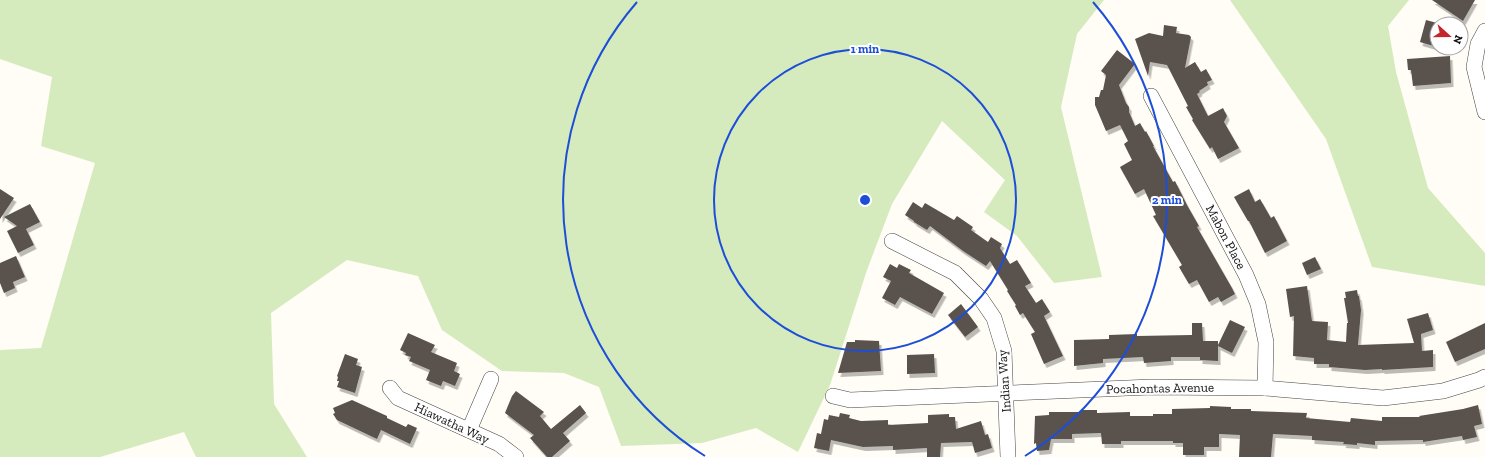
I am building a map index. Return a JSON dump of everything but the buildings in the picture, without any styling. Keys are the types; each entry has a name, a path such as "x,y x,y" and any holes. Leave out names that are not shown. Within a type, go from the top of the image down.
{"street":[{"path":"1485,31 1478,44 1474,67 1485,112"},
{"name":"Mabon Place","path":"1151,96 1246,275 1258,304 1266,342 1265,388"},
{"name":"Indian Way","path":"892,241 955,273 981,299 994,318 1004,351 1008,457"},
{"name":"Pocahontas Avenue","path":"833,396 850,400 1151,387 1265,388 1383,398 1443,391 1485,377"},
{"path":"469,430 491,379"},
{"name":"Hiawatha Way","path":"390,388 398,398 499,444 516,457"}],"green space":[{"path":"0,0 1104,0 1077,34 1061,107 1102,277 1054,283 1017,236 984,212 1005,180 942,121 892,204 867,270 830,385 798,452 756,428 702,443 621,446 599,387 564,373 502,371 442,330 418,276 347,260 271,313 274,404 307,457 196,457 184,432 100,457 0,457 0,350 41,348 95,163 41,146 52,77 0,59"},
{"path":"1230,0 1409,0 1388,26 1396,72 1428,188 1485,253 1485,286 1372,267 1326,139"}]}
